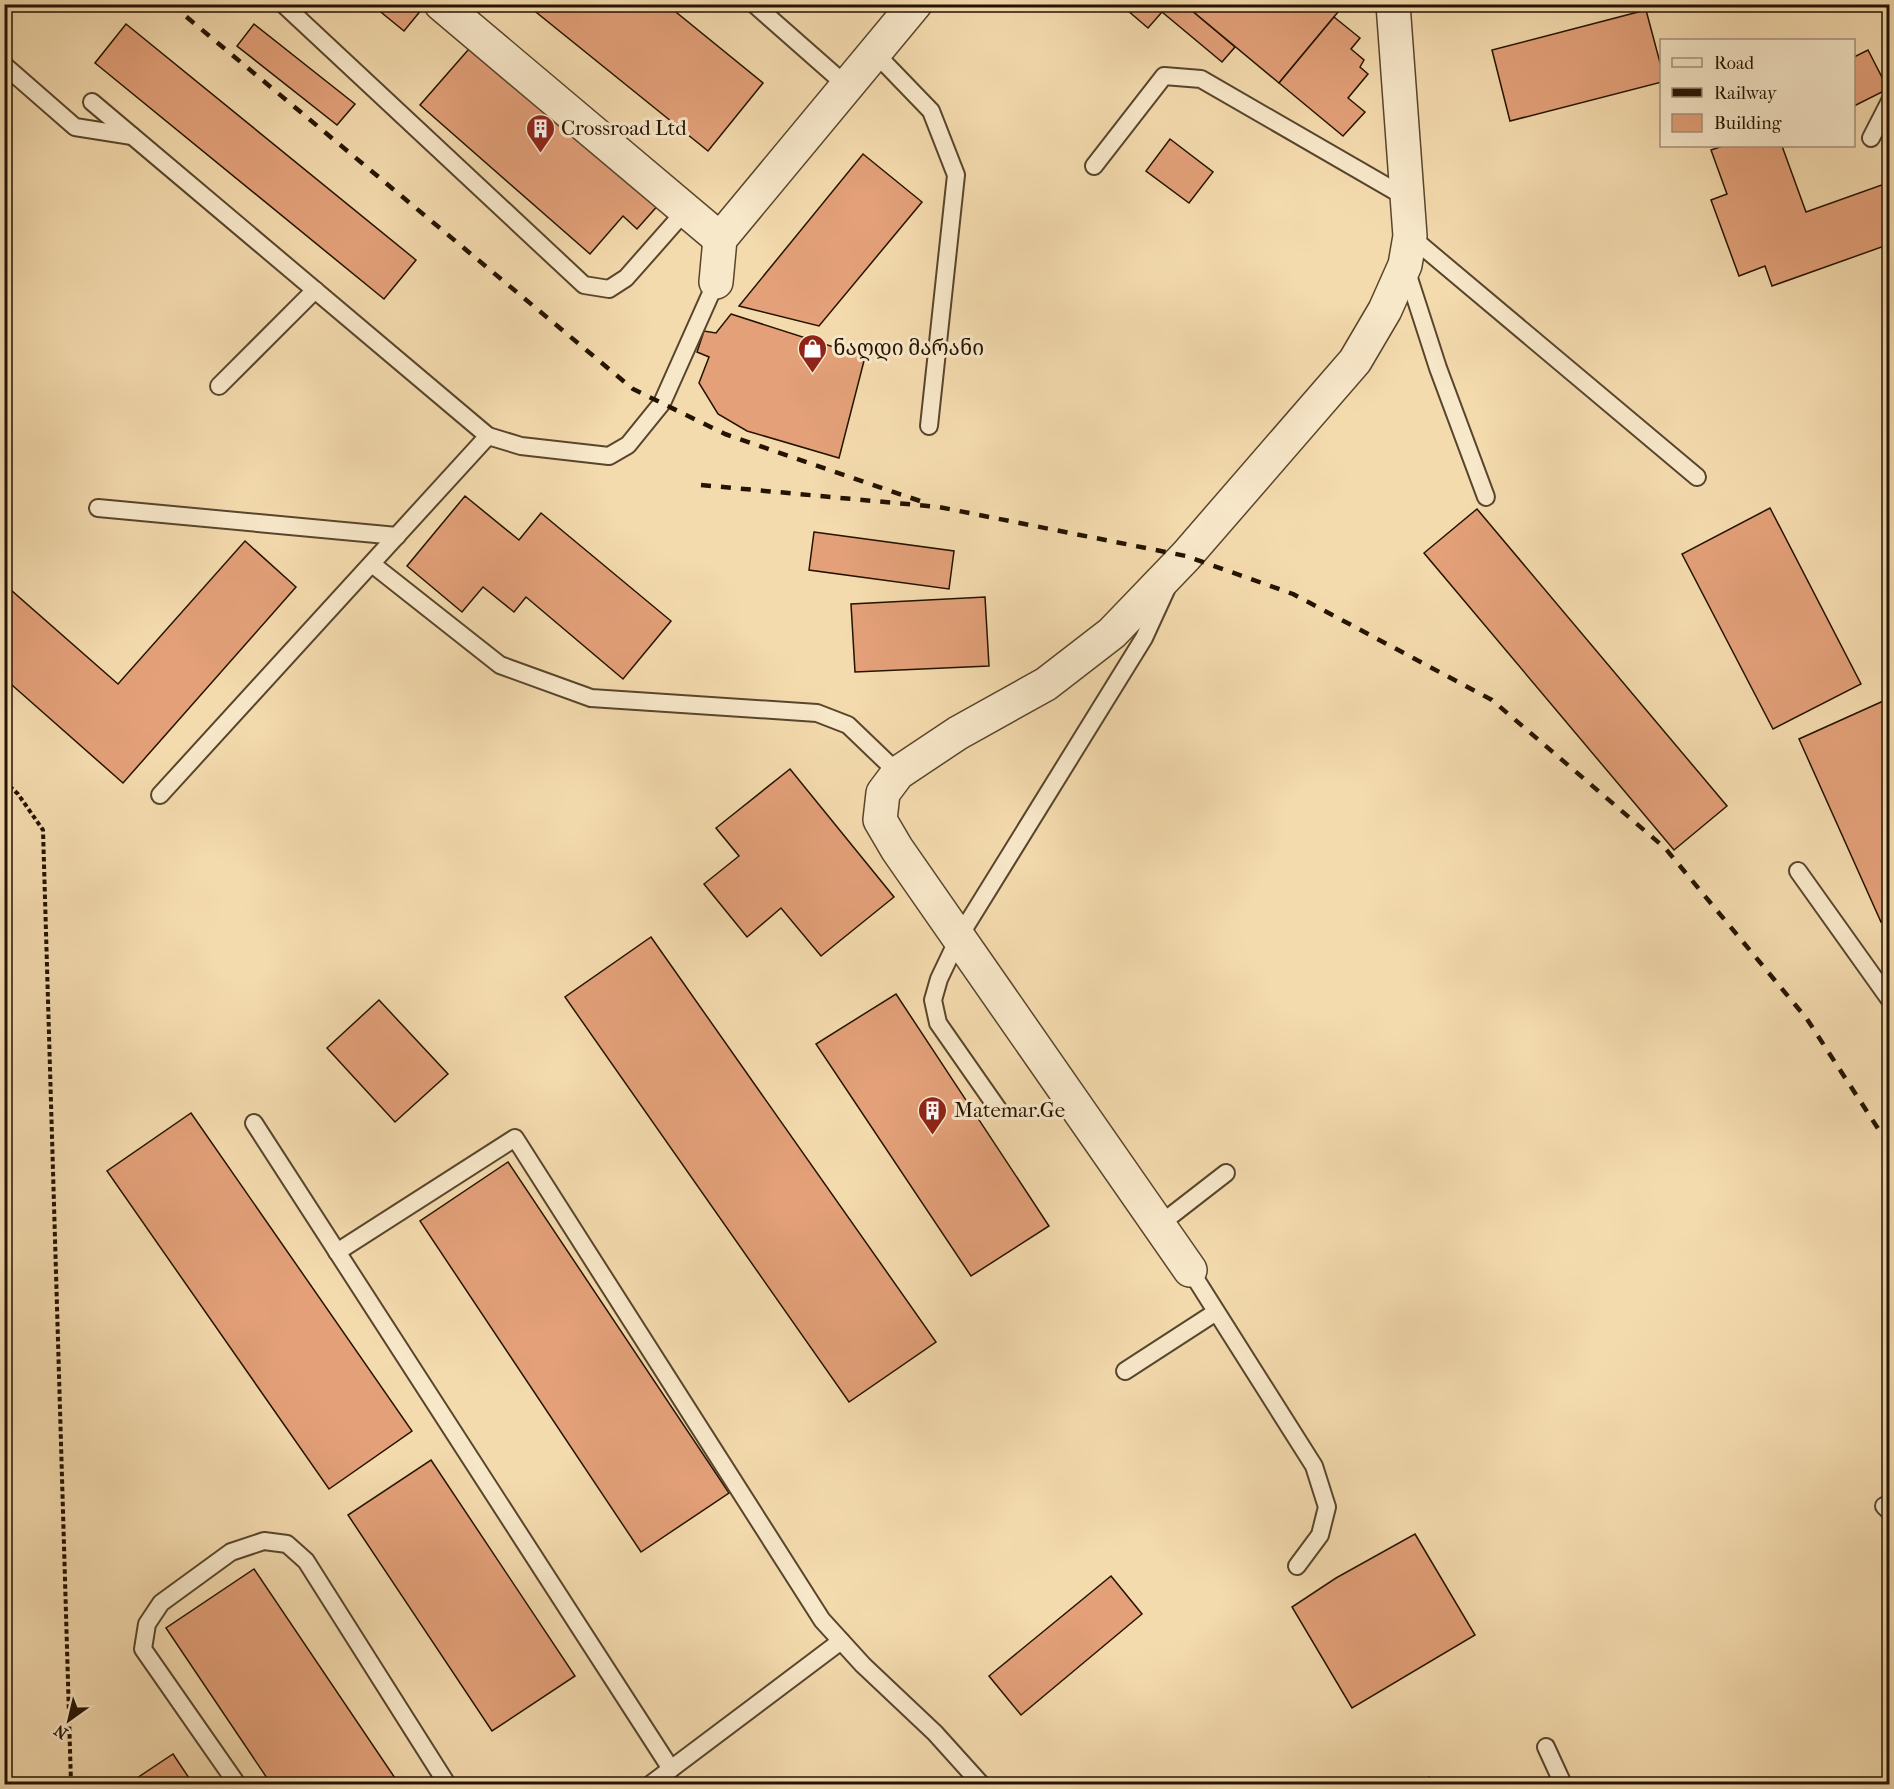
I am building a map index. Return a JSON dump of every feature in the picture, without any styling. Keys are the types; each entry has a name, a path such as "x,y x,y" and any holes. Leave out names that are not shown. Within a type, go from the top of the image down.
{"street":[{"path":"441,4 720,238"},
{"path":"716,282 720,238 915,4"},
{"path":"1190,1270 897,849 880,820 883,793 898,773 958,733 1046,684 1112,633 1177,564 1355,362 1385,310 1408,251 1407,198 1393,4"}],"lane":[{"path":"283,4 584,285 609,289 626,278 686,210"},
{"path":"753,4 848,86"},
{"path":"875,52 931,111 956,175 929,426"},
{"path":"4,65 75,127 132,136"},
{"path":"1094,166 1164,76 1173,76 1201,79 1407,198"},
{"path":"1871,138 1890,101"},
{"path":"92,102 488,436 521,446 609,456 628,445 662,403 716,282"},
{"path":"1408,251 1697,477"},
{"path":"1408,251 1438,368 1486,497"},
{"path":"219,386 315,290"},
{"path":"160,795 488,436"},
{"path":"98,508 397,536"},
{"path":"372,564 500,665 591,698 817,713 848,725 898,773"},
{"path":"998,1109 938,1023 933,1000 939,979 959,937 1144,638 1177,564"},
{"path":"1798,871 1890,1000"},
{"path":"254,1123 671,1769"},
{"path":"337,1252 515,1138 822,1620 863,1665 935,1733 981,1785"},
{"path":"1158,1225 1226,1173"},
{"path":"1190,1270 1314,1466 1327,1507 1320,1535 1297,1566"},
{"path":"1125,1371 1216,1312"},
{"path":"237,1785 143,1649 147,1624 161,1603 231,1552 264,1541 287,1544 306,1562 447,1785"},
{"path":"651,1785 841,1641"},
{"path":"1546,1747 1563,1785"}],"path":[{"path":"4,781 18,794 43,830 71,1785"}],"building":[{"path":"371,4 417,4 422,9 404,31"},
{"path":"526,4 666,4 763,83 708,151"},
{"path":"1120,4 1184,4 1235,47 1222,62 1162,12 1148,28"},
{"path":"1184,4 1341,4 1343,6 1279,83"},
{"path":"1646,10 1660,62 1660,83 1510,121 1492,50"},
{"path":"1334,17 1360,38 1351,49 1364,60 1360,67 1368,74 1348,98 1365,112 1343,136 1279,83"},
{"path":"126,24 416,260 384,299 95,63"},
{"path":"254,24 355,104 337,125 237,46"},
{"name":"Crossroad Ltd","path":"475,42 660,203 637,229 623,216 590,254 420,105"},
{"path":"1868,50 1888,89 1855,106 1855,56"},
{"path":"1170,139 1213,172 1189,203 1146,171"},
{"path":"1720,147 1782,147 1806,212 1890,182 1890,244 1772,286 1765,266 1739,276 1711,200 1727,194 1711,150"},
{"path":"863,154 922,202 819,326 739,306"},
{"path":"731,314 865,357 839,458 747,431 718,414 699,383 709,357 697,352 704,331 716,333"},
{"path":"465,496 519,540 541,513 671,621 623,679 526,597 514,612 483,587 462,612 407,566"},
{"path":"1770,508 1861,684 1773,729 1682,554"},
{"path":"1477,509 1727,806 1674,850 1424,553"},
{"path":"814,532 954,551 949,589 809,570"},
{"path":"245,541 296,587 123,783 4,678 4,584 118,684"},
{"path":"985,597 989,666 855,672 851,604"},
{"path":"1890,698 1890,918 1881,922 1799,739"},
{"path":"790,769 894,897 821,956 781,908 747,937 704,884 739,856 716,828"},
{"path":"651,937 936,1342 849,1402 565,997"},
{"name":"Matemar.Ge","path":"896,994 1049,1226 971,1276 816,1044"},
{"path":"379,1000 448,1074 395,1122 327,1048"},
{"path":"191,1113 412,1431 329,1489 107,1171"},
{"path":"508,1162 729,1493 641,1552 420,1221"},
{"path":"431,1460 575,1676 492,1731 348,1515"},
{"path":"1415,1534 1475,1635 1352,1708 1292,1607 1336,1578"},
{"path":"254,1569 399,1784 271,1784 166,1628"},
{"path":"1111,1576 1142,1614 1021,1715 989,1676"},
{"path":"173,1754 193,1784 133,1784 131,1782"},
{"path":"1429,1777 1434,1784 1418,1784"}],"railway":[{"path":"171,4 633,389 725,434 920,501"},
{"path":"701,485 939,507 1186,556 1293,594 1492,700 1665,848 1807,1019 1890,1147"}],"place":[{"name":"Crossroad Ltd","path":"540,154"},
{"name":"ნაღდი მარანი","path":"812,374"},
{"name":"Matemar.Ge","path":"933,1136"}]}
